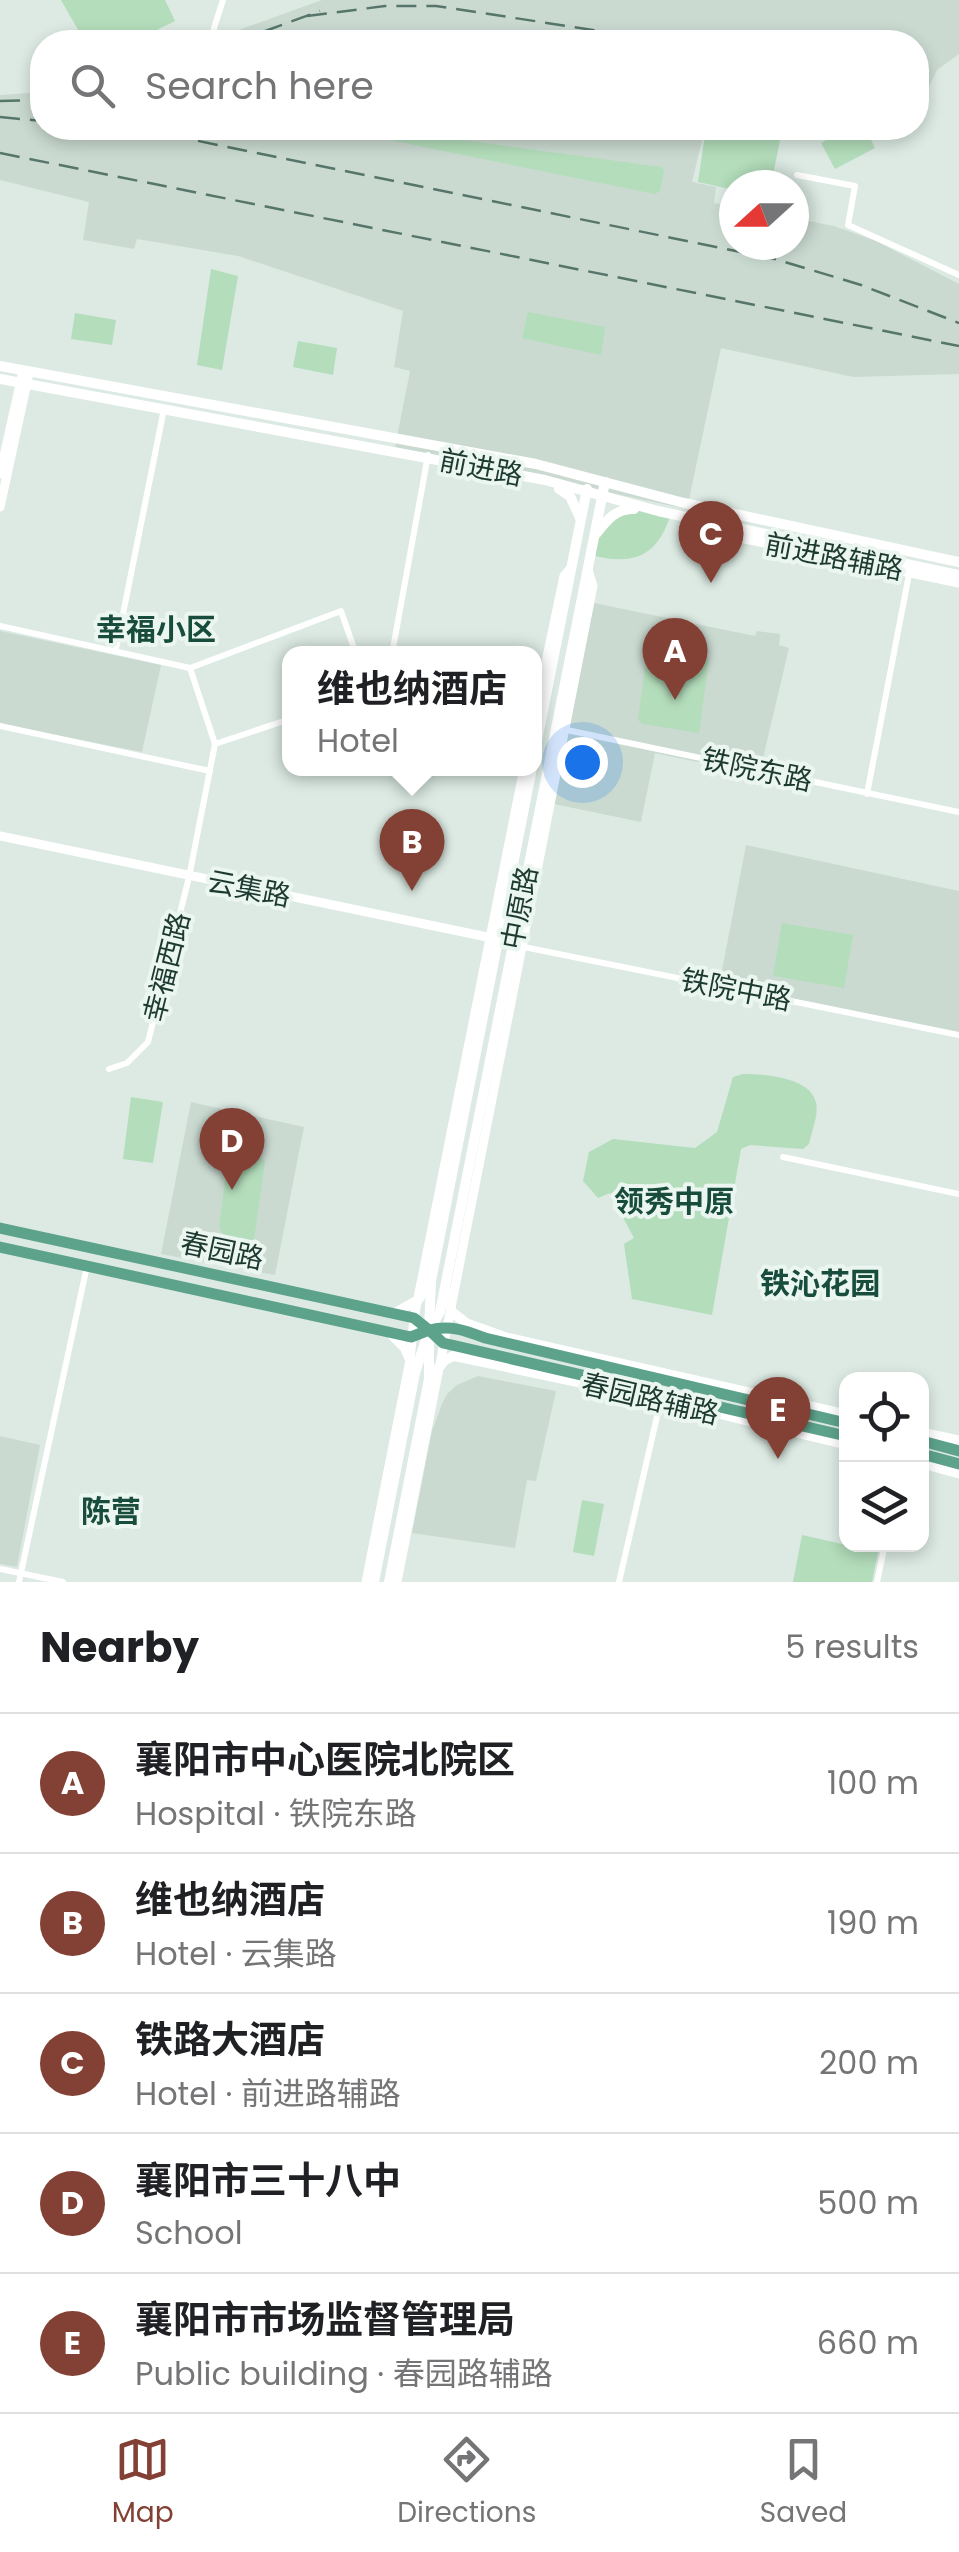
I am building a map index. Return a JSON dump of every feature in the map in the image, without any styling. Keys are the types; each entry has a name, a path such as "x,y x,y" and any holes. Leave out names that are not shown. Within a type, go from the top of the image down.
{"main road":[{"name":"前进路","path":"0,366 24,378 545,480 658,511 959,575"},
{"name":"前进路","path":"0,379 24,378 430,444 589,478 684,504 959,562"},
{"path":"542,716 589,478"},
{"path":"545,480 570,496 581,520"},
{"name":"中原路","path":"370,1582 415,1373 429,1330 440,1312 518,946 605,482"},
{"path":"595,535 610,517 625,508 658,511"},
{"name":"中原路","path":"389,1582 429,1379 431,1280 493,939 530,776"},
{"name":"春园路","path":"0,1228 414,1318 443,1343"},
{"name":"春园路","path":"0,1247 411,1337"},
{"path":"393,1314 418,1300 431,1280"},
{"path":"445,1288 450,1305 462,1321 485,1338"},
{"path":"411,1337 447,1326 839,1421"},
{"path":"388,1332 405,1348 415,1373"},
{"path":"443,1343 662,1397 839,1435"},
{"path":"429,1379 452,1356 470,1349"},
{"path":"929,1443 959,1451"},
{"path":"929,1456 959,1464"}],"street":[{"path":"214,30 224,0"},
{"path":"809,177 855,186 848,225 959,275"},
{"path":"0,474 24,378"},
{"path":"0,508 24,378"},
{"path":"116,649 164,408"},
{"path":"393,646 430,444"},
{"path":"542,681 564,576 572,567"},
{"path":"867,794 910,567"},
{"name":"前进路辅路","path":"910,567 959,583"},
{"path":"0,626 190,668 342,611 353,646"},
{"path":"190,668 215,744 282,723"},
{"path":"0,726 210,771"},
{"name":"铁院东路","path":"560,729 959,812"},
{"name":"幸福西路","path":"109,1069 126,1063 148,1042 215,744"},
{"path":"370,1582 414,1318 493,939 523,776"},
{"name":"云集路","path":"0,836 493,939"},
{"path":"397,1582 518,946"},
{"name":"铁院中路","path":"518,946 959,1035"},
{"path":"782,1158 959,1194"},
{"path":"20,1578 86,1266"},
{"name":"春园路辅路","path":"462,1321 506,1337 839,1412"},
{"name":"春园路辅路","path":"452,1356 662,1397 839,1443"},
{"path":"619,1582 662,1397"},
{"path":"929,1434 959,1440"},
{"path":"929,1466 959,1474"},
{"path":"877,1582 883,1552"},
{"path":"0,1569 20,1578 62,1582"}],"shaded area":[{"path":"322,0 959,0 959,54 937,70 929,86 929,30 238,30"},
{"path":"30,93 30,140 702,140 692,182 716,187 719,260 809,260 809,221 876,241 959,284 959,374 853,377 721,348 687,509 395,447 410,371 394,367 403,311 238,256 137,239 134,249 83,240 89,202 0,180 0,95"},
{"path":"594,603 755,636 757,631 780,634 779,645 789,648 759,775 655,753 641,822 554,804"},
{"path":"0,631 161,665 142,752 0,724"},
{"path":"746,845 959,891 959,1035 719,986"},
{"path":"191,1102 304,1127 275,1275 161,1254"},
{"path":"478,1376 556,1391 536,1481 527,1480 515,1548 412,1533 432,1431 442,1404 457,1385"},
{"path":"0,1436 40,1445 17,1567 0,1564"}],"green space":[{"path":"61,0 165,0 175,21 157,30 78,30"},
{"path":"389,140 462,140 661,167 664,170 660,191 655,194"},
{"path":"704,140 780,140 774,170 719,170 719,187 698,182"},
{"path":"871,140 875,148 835,169 821,143"},
{"path":"211,269 238,276 222,370 197,365"},
{"path":"528,312 605,327 601,355 522,338"},
{"path":"75,313 116,320 112,345 71,339"},
{"path":"298,341 337,348 333,375 293,367"},
{"path":"625,508 671,513 659,540 642,555 631,558 591,555 595,535"},
{"path":"656,647 709,659 699,733 638,720 647,652"},
{"path":"782,923 853,935 844,988 773,976"},
{"path":"743,1074 796,1082 812,1094 816,1112 809,1144 803,1149 750,1145 741,1149 712,1315 632,1299 624,1244 634,1238 610,1193 598,1198 583,1181 589,1152 613,1139 695,1148 717,1132 733,1077"},
{"path":"131,1097 163,1102 153,1163 123,1159"},
{"path":"242,1147 255,1149 265,1162 254,1239 240,1245 228,1243 219,1227 228,1160"},
{"path":"582,1500 604,1504 594,1556 573,1552"},
{"path":"802,1535 839,1543 839,1552 878,1552 872,1582 793,1582"}],"railway":[{"path":"307,16 385,6 436,6 593,30"},
{"path":"268,30 320,11"},
{"path":"0,101 30,100"},
{"path":"0,117 30,120"},
{"path":"194,140 775,259 861,285 959,323"},
{"path":"0,153 959,346"}],"place":[{"name":"铁路大酒店","path":"711,583"},
{"name":"襄阳市中心医院北院区","path":"675,700"},
{"name":"维也纳酒店","path":"412,891"},
{"name":"襄阳市三十八中","path":"232,1190"},
{"name":"襄阳市市场监督管理局","path":"778,1459"}],"district":[{"name":"幸福小区","path":"156,629"},
{"name":"领秀中原","path":"674,1201"},
{"name":"铁沁花园","path":"820,1283"},
{"name":"陈营","path":"111,1511"}]}
